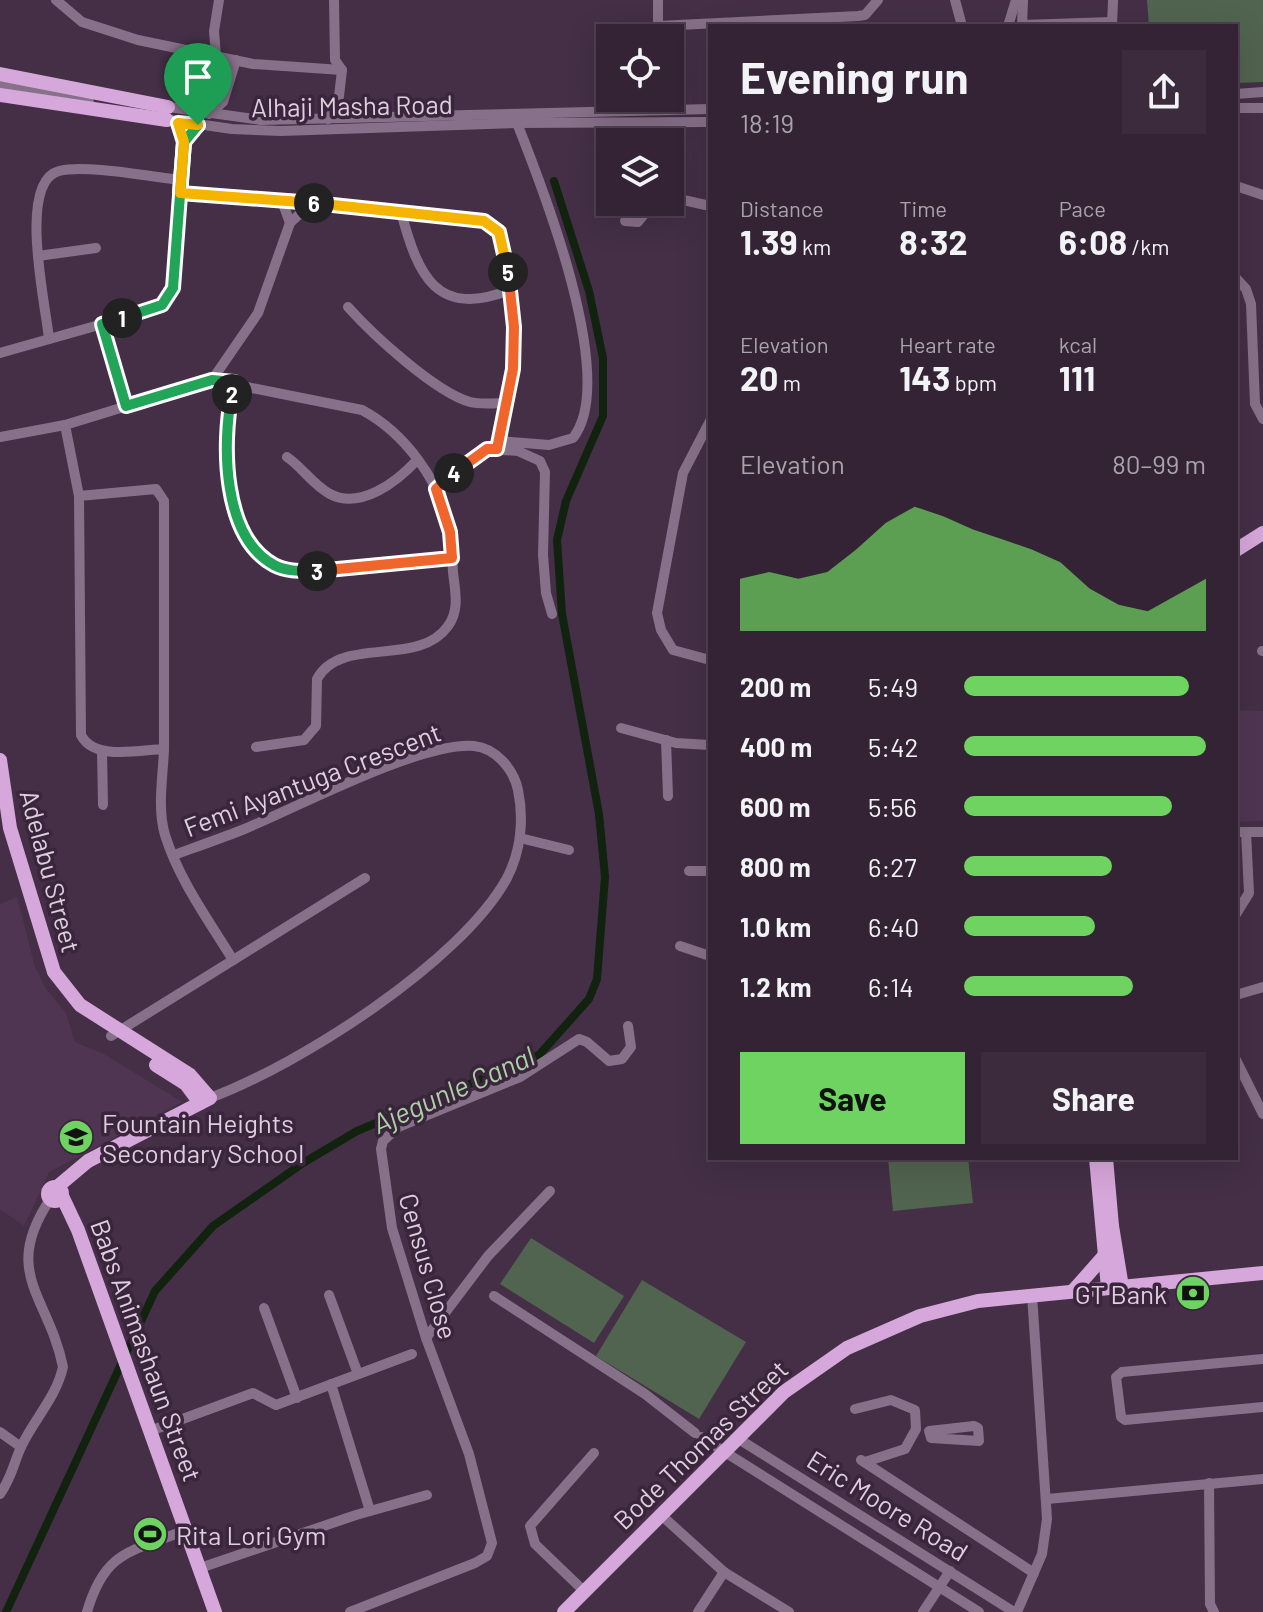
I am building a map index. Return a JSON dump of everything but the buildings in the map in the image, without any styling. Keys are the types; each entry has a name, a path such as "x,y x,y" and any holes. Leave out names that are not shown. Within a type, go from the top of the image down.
{"main road":[{"path":"0,74 171,117"},
{"path":"0,95 171,117"},
{"path":"1238,549 1263,533"},
{"name":"Adelabu Street","path":"0,760 3,825 36,951 50,984 67,1004 210,1098"},
{"path":"56,1194 88,1161 210,1098"},
{"path":"1096,1160 1115,1288"},
{"path":"1106,1160 1110,1254 1145,1285"},
{"name":"Babs Animashaun Street","path":"56,1194 75,1222 215,1612"},
{"path":"1074,1290 1110,1254"},
{"name":"Bode Thomas Street","path":"564,1612 784,1392 847,1348 931,1313 978,1301 1263,1273"}],"street":[{"path":"56,0 82,22 99,29 236,60 300,70 342,70"},
{"path":"216,56 214,31 219,0"},
{"path":"328,119 338,105 342,70 335,60 334,0"},
{"path":"658,0 658,24"},
{"path":"759,24 865,15 878,0"},
{"path":"955,0 961,24"},
{"path":"1009,24 1016,0"},
{"path":"1022,24 1023,0"},
{"path":"1112,24 1113,0"},
{"path":"684,30 708,28"},
{"path":"209,114 223,102 236,60"},
{"name":"Alhaji Masha Road","path":"0,80 198,125 281,131 610,112"},
{"name":"Alhaji Masha Road","path":"0,86 85,98"},
{"path":"1239,93 1263,92"},
{"path":"223,102 235,117"},
{"path":"338,105 350,119"},
{"path":"1239,109 1263,108"},
{"name":"Alhaji Masha Road","path":"684,109 708,109"},
{"name":"Alhaji Masha Road","path":"171,117 209,114 328,119 521,119"},
{"name":"Alhaji Masha Road","path":"562,116 708,122"},
{"path":"0,353 152,310 168,299 173,288 184,142 171,117"},
{"path":"436,489 487,449 498,445 549,445 573,438 586,414 588,383 571,282 555,220 521,119"},
{"path":"184,142 198,125"},
{"path":"49,339 38,256 38,194 50,175 79,170 181,180"},
{"path":"1238,187 1263,195"},
{"path":"180,193 463,216 492,224 504,243 514,352 508,403 498,445"},
{"path":"684,200 708,206"},
{"path":"282,201 290,223"},
{"path":"212,380 258,313 290,223 311,203"},
{"path":"401,212 416,262 438,291 468,301 510,290"},
{"path":"625,221 638,222 643,216"},
{"path":"38,256 96,248"},
{"path":"1238,280 1246,289 1251,304 1255,404 1263,419"},
{"path":"348,307 374,336 470,402 508,403"},
{"path":"102,324 126,406"},
{"path":"0,437 65,425 212,380 362,410 382,420 417,460 436,489 450,532 456,604 448,626 441,634 414,648 338,659 317,679 316,726 304,740 256,747"},
{"path":"234,382 226,421 225,464 239,519 252,548 283,569 316,571 452,558"},
{"path":"65,425 79,496 81,735 89,747 102,751 164,749"},
{"path":"708,425 683,473 657,613 661,630 673,650 708,659"},
{"path":"498,445 540,461 545,472 544,582 552,614"},
{"path":"540,461 549,445"},
{"path":"287,457 321,488 343,500 396,481 417,460"},
{"path":"79,496 140,488 156,489 164,501 161,811 165,834 174,855 233,960"},
{"path":"621,728 666,740 708,745"},
{"path":"666,740 668,796"},
{"name":"Femi Ayantuga Crescent","path":"174,855 391,767 448,748 476,746 500,759 516,783 521,806 520,838 507,878 482,915 431,966 310,1047 210,1098"},
{"path":"102,751 103,805"},
{"path":"1238,911 1249,893 1241,832 1263,832"},
{"path":"520,838 569,850"},
{"path":"689,871 708,871"},
{"path":"115,1034 365,878"},
{"path":"680,946 708,955"},
{"path":"1238,994 1263,987"},
{"name":"Census Close","path":"350,1612 475,1563 487,1556 492,1543 490,1524 469,1454 426,1338 389,1215 380,1160 383,1141 398,1127 535,1069 579,1039 609,1061 622,1059 631,1047 628,1026"},
{"path":"1238,1064 1263,1114"},
{"path":"426,1338 511,1228 550,1191"},
{"path":"0,1494 17,1467 21,1447 52,1397 63,1367 25,1263 31,1235 56,1194"},
{"path":"329,1295 358,1374"},
{"path":"1016,1612 1045,1540 1047,1499 1032,1295"},
{"name":"Eric Moore Road","path":"494,1296 645,1394 698,1435 979,1612"},
{"path":"264,1308 297,1398"},
{"path":"150,1431 253,1393 276,1405 412,1354"},
{"path":"1263,1359 1122,1372 1116,1377 1121,1417 1125,1420 1263,1407"},
{"path":"331,1384 370,1511"},
{"path":"855,1409 891,1400 915,1410 916,1429 905,1449"},
{"path":"929,1431 905,1449 863,1461 1034,1573"},
{"path":"0,1432 21,1447"},
{"name":"Eric Moore Road","path":"737,1438 1016,1612"},
{"path":"585,1592 535,1544 530,1526 594,1453"},
{"path":"1047,1499 1263,1479"},
{"path":"1209,1483 1210,1604 1214,1612"},
{"path":"200,1568 427,1495"},
{"path":"660,1514 724,1572 789,1612"},
{"path":"87,1612 95,1585 113,1560 186,1530"},
{"path":"923,1612 950,1571"},
{"path":"698,1612 724,1572"}],"shaded area":[{"path":"1238,710 1263,711 1263,821 1238,822"},
{"path":"17,897 35,967 46,989 66,1013 75,1042 104,1054 182,1102 49,1172 24,1226 0,1209 0,904"}],"green space":[{"path":"1147,0 1263,0 1263,82 1238,83 1238,24 1149,24"},
{"path":"888,1160 968,1160 973,1203 893,1211"},
{"path":"531,1238 624,1296 594,1343 500,1284"},
{"path":"642,1280 746,1342 699,1419 596,1356"}],"waterway":[{"name":"Ajegunle Canal","path":"6,1612 155,1291 213,1226 303,1163 357,1131 539,1055 589,999 597,979 605,877 599,814 562,614 557,540 566,501 603,416 603,358 589,291 554,181"}],"place":[{"name":"Fountain Heights Secondary School","path":"76,1137"},
{"name":"GT Bank","path":"1193,1293"},
{"name":"Rita Lori Gym","path":"150,1534"}],"route":[{"path":"198,125 178,123 184,142 180,193 239,199 463,216 492,224 499,232 504,243 514,327 510,392 497,449 487,449 436,489 450,532 452,558 316,571 283,569 272,564 252,548 244,532 225,464 226,421 234,382 212,380 126,406 102,324 152,310 168,299 173,288 184,142 198,125"}]}
